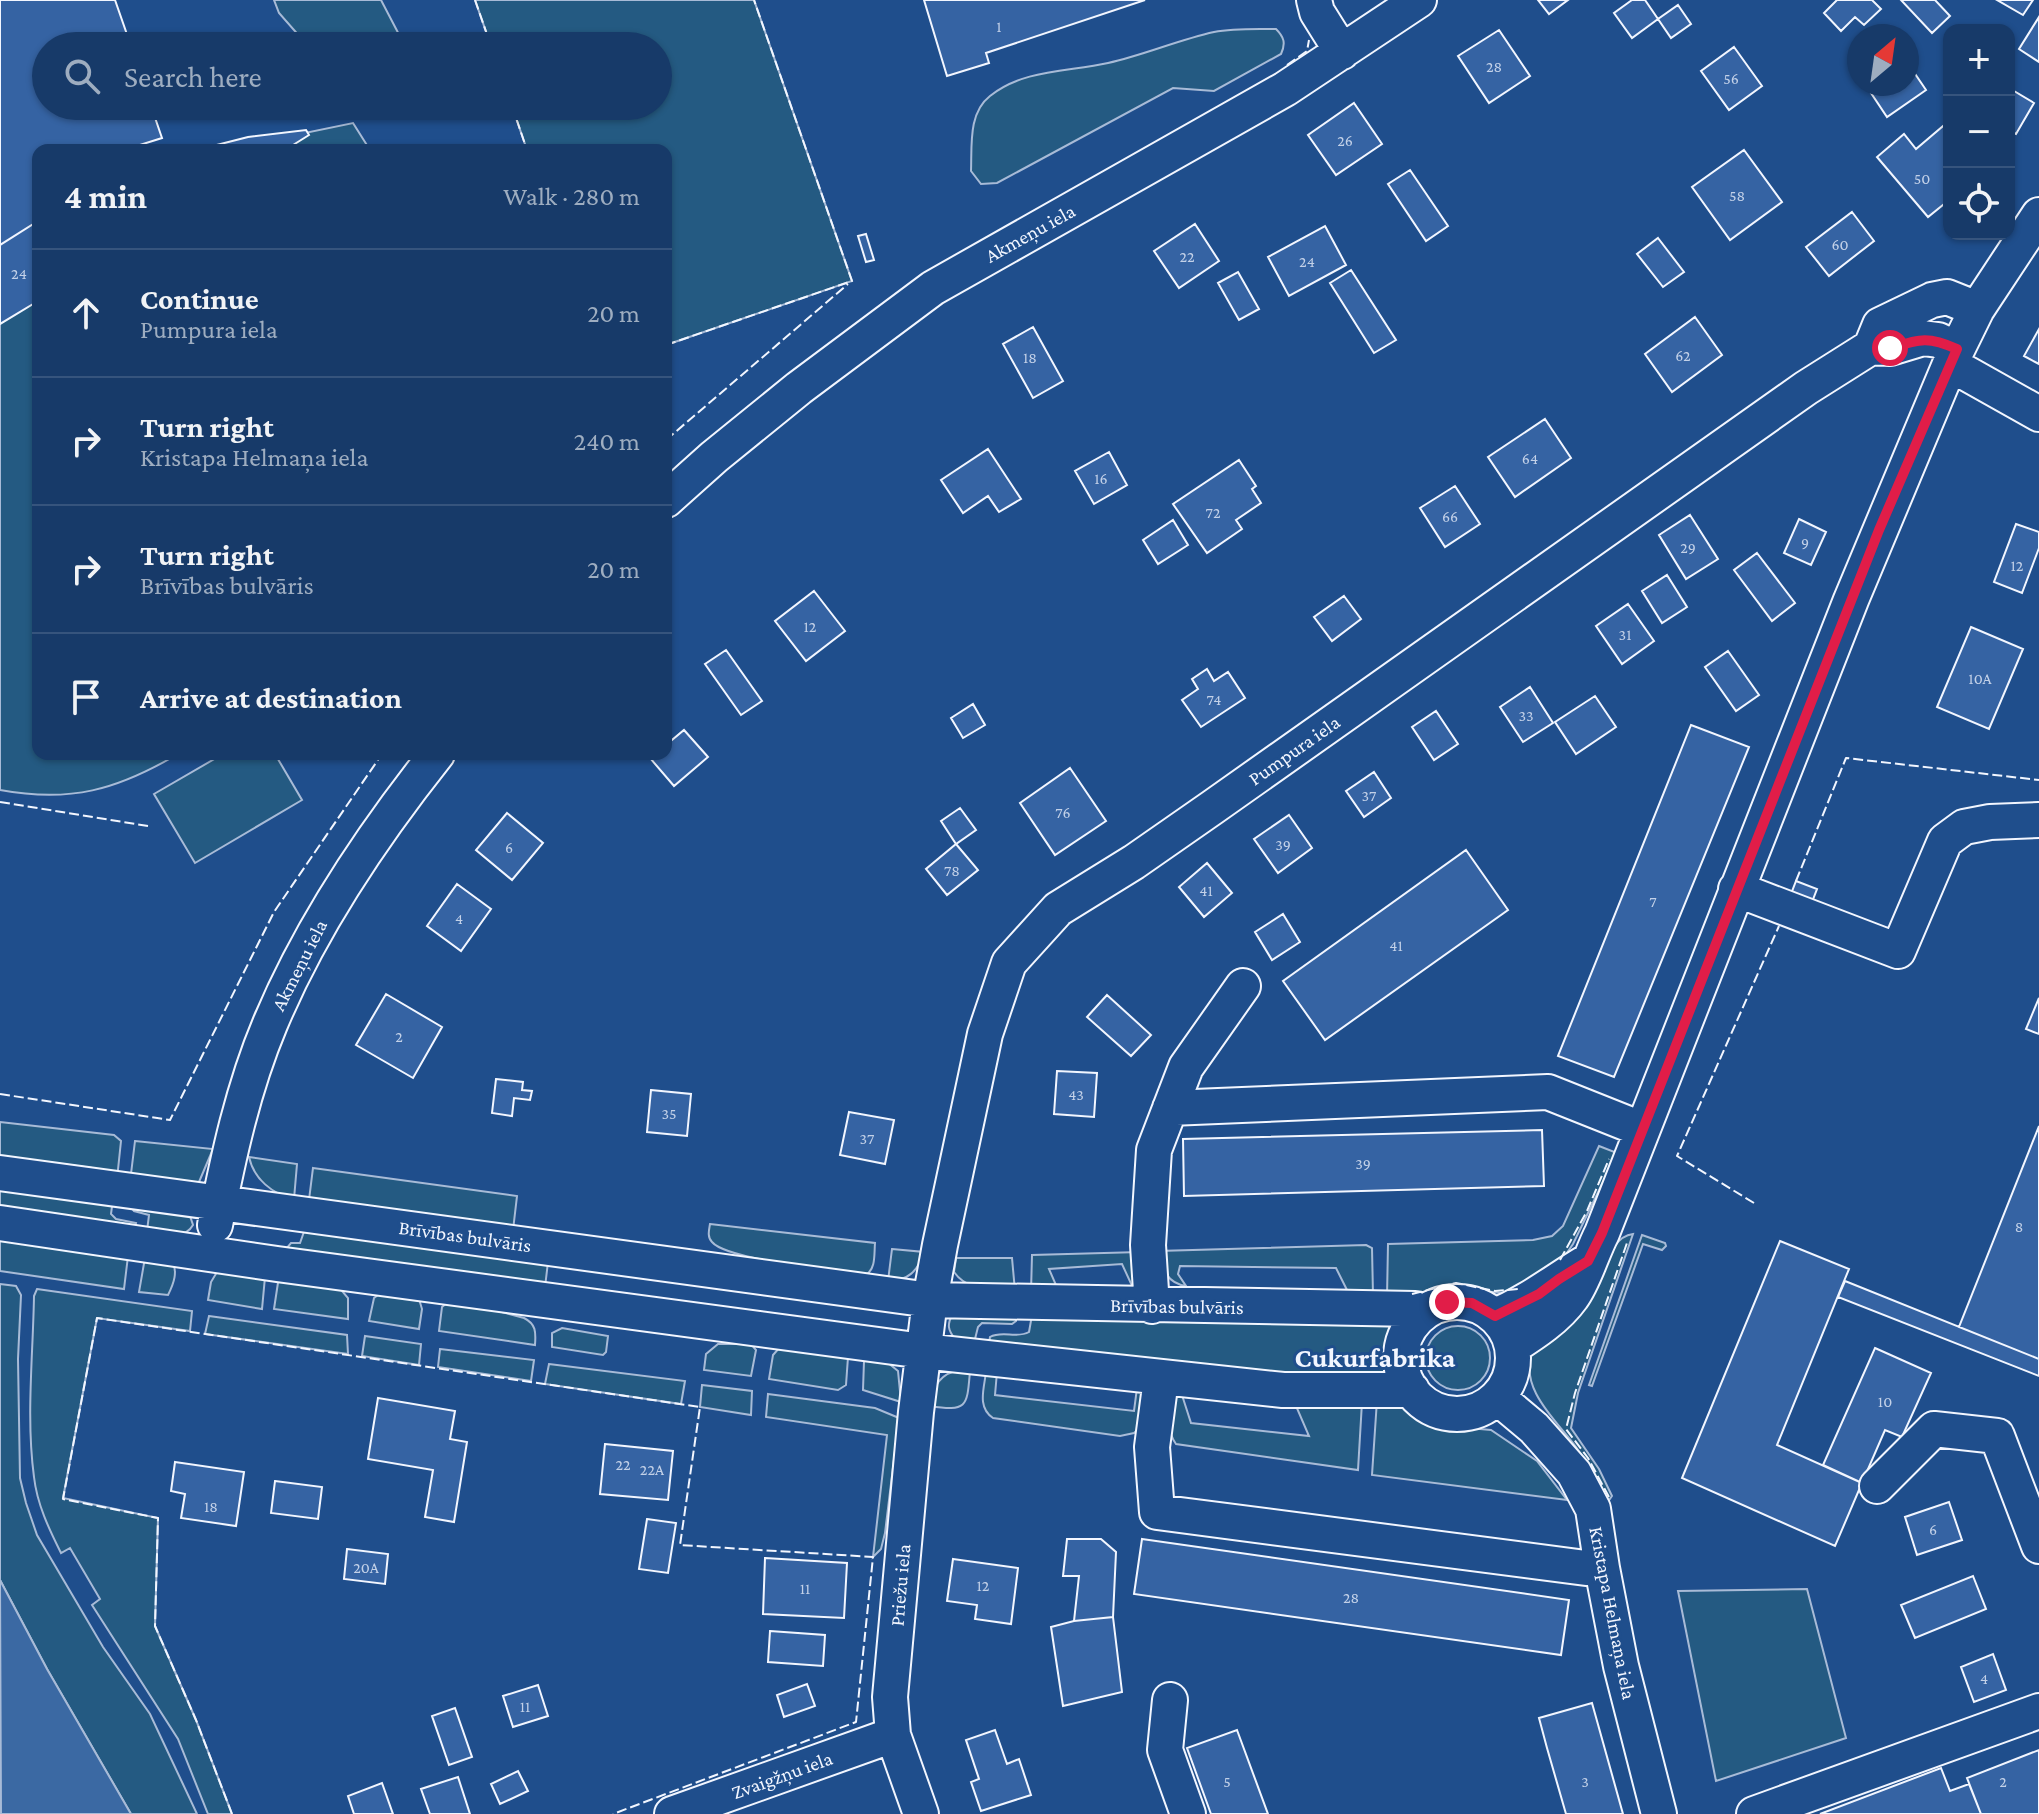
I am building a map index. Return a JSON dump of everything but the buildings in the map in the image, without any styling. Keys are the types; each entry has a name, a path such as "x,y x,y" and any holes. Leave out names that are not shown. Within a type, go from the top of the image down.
{"street":[{"path":"1314,0 1317,12 1342,52"},
{"name":"Akmeņu iela","path":"672,495 799,388 933,288 1285,89 1419,0"},
{"path":"1512,1347 1555,1316 1573,1296 1602,1233 1879,530 1954,356 1977,309 2039,215"},
{"name":"Pumpura iela","path":"930,1300 985,1034 1009,963 1058,909 1191,823 1793,397 1871,347 1880,325 1932,300 1947,297 1977,309"},
{"name":"Pumpura iela","path":"1871,347 1890,348 1923,338 1938,340 1954,356 2039,414"},
{"name":"Akmeņu iela","path":"210,1253 247,1091 269,1027 294,971 329,907 397,804 432,760"},
{"path":"1736,889 1898,951 1945,841 1964,827 1990,822 2039,820"},
{"path":"1152,1306 1148,1245 1154,1150 1186,1067 1243,986"},
{"path":"1170,1108 1548,1092 1641,1129"},
{"name":"Brīvības bulvāris","path":"0,1173 930,1300 1415,1309 1423,1313 1447,1302 1472,1303 1495,1316"},
{"path":"0,1223 923,1351 1283,1390 1412,1390"},
{"path":"1423,1313 1409,1329 1402,1349 1403,1371 1412,1390 1426,1404 1443,1412 1463,1414 1481,1408 1497,1397 1508,1382 1513,1365 1512,1347 1506,1329 1495,1316 1539,1294 1588,1261"},
{"path":"923,1351 930,1300"},
{"name":"Priežu iela","path":"921,1814 893,1735 890,1697 923,1351"},
{"path":"1161,1379 1152,1447 1157,1512 1602,1568"},
{"name":"Kristapa Helmaņa iela","path":"1497,1397 1534,1428 1574,1473 1593,1509 1621,1666 1659,1814"},
{"path":"1877,1486 1934,1429 1997,1436 2039,1546"},
{"path":"1170,1700 1165,1750 1188,1814"},
{"path":"1754,1814 2039,1711"},
{"name":"Zvaigžņu iela","path":"672,1814 893,1735"}],"shaded area":[{"path":"274,0 381,0 398,32 296,32 279,13"},
{"path":"475,0 754,0 852,281 672,343 672,144 525,144 517,120 672,120 672,32 486,32"},
{"path":"1276,29 1283,40 1281,54 1214,91 1173,88 997,183 981,184 971,171 973,130 978,111 990,96 1003,87 1032,76 1108,63 1214,32"},
{"path":"353,123 366,144 252,144"},
{"path":"32,232 32,760 167,760 113,785 71,794 25,794 0,790 0,252"},
{"path":"213,760 279,760 302,800 195,863 154,794"},
{"path":"0,1122 114,1135 121,1141 117,1179 103,1179 92,1168 0,1156"},
{"path":"135,1141 213,1149 199,1182 191,1188 130,1182"},
{"path":"1599,1146 1617,1153 1573,1244 1560,1263 1506,1294 1452,1286 1421,1295 1387,1297 1388,1244 1533,1240 1552,1236 1563,1226"},
{"path":"249,1157 297,1164 294,1199 265,1184 255,1172"},
{"path":"313,1168 517,1196 513,1230 309,1200"},
{"path":"0,1183 113,1199 111,1214 116,1219 136,1223 134,1231 0,1212"},
{"path":"131,1207 189,1213 193,1225 179,1234 147,1231 149,1215 134,1211"},
{"path":"710,1224 875,1243 873,1265 866,1275 784,1264 738,1254 712,1242"},
{"path":"306,1226 548,1262 545,1287 286,1249 291,1243 300,1243"},
{"path":"0,1234 129,1248 124,1289 0,1271"},
{"path":"1633,1234 1578,1393 1571,1428 1599,1469 1612,1496 1607,1503 1580,1453 1535,1392 1529,1366 1532,1353 1587,1297 1613,1248 1625,1236"},
{"path":"1642,1235 1666,1246 1662,1250 1643,1244 1592,1386 1589,1385"},
{"path":"1366,1245 1372,1248 1373,1295 1348,1292 1336,1268 1180,1266 1178,1274 1186,1286 1170,1278 1158,1251"},
{"path":"892,1249 924,1252 911,1274 888,1281"},
{"path":"146,1252 172,1259 174,1277 168,1295 139,1292"},
{"path":"1140,1252 1142,1277 1133,1288 1122,1264 1049,1269 1059,1292 1031,1292 1032,1255"},
{"path":"956,1258 1012,1258 1015,1291 981,1288 966,1283 954,1272"},
{"path":"223,1270 265,1277 262,1309 208,1300 211,1282 217,1272"},
{"path":"279,1276 338,1286 348,1298 348,1319 274,1309"},
{"path":"0,1284 16,1286 21,1295 18,1359 20,1478 37,1535 103,1647 150,1714 197,1814 131,1814 47,1669 0,1580"},
{"path":"37,1289 192,1311 190,1331 97,1318 63,1498 158,1518 155,1626 232,1814 208,1814 178,1739 92,1605 100,1599 70,1548 61,1553 44,1516 36,1487 30,1432 34,1296"},
{"path":"382,1292 419,1299 422,1309 419,1329 369,1321 374,1298"},
{"path":"448,1302 468,1303 524,1318 534,1329 535,1345 439,1331 442,1307"},
{"path":"952,1315 1016,1317 1016,1321 1012,1324 982,1323 974,1343 955,1339 949,1327"},
{"path":"1032,1315 1397,1320 1388,1350 1389,1380 1279,1374 989,1343 990,1337 995,1335 1029,1332"},
{"path":"209,1316 347,1335 348,1354 205,1334"},
{"path":"1452,1326 1464,1326 1481,1335 1488,1346 1488,1370 1481,1381 1464,1390 1452,1390 1440,1385 1431,1376 1426,1364 1426,1352 1431,1340 1440,1331"},
{"path":"562,1328 608,1336 606,1352 603,1355 552,1347 552,1333"},
{"path":"365,1336 421,1344 419,1365 362,1356"},
{"path":"718,1344 751,1344 756,1350 751,1376 704,1370 706,1354"},
{"path":"780,1347 848,1357 846,1385 838,1390 769,1379 773,1355"},
{"path":"440,1349 534,1360 531,1381 438,1367"},
{"path":"864,1361 887,1362 898,1371 901,1402 863,1390"},
{"path":"549,1364 685,1381 681,1404 545,1384"},
{"path":"970,1371 968,1392 963,1404 952,1408 930,1406 938,1382 947,1374"},
{"path":"986,1372 997,1372 995,1395 1134,1411 1137,1388 1145,1394 1142,1426 1134,1433 1120,1436 993,1418 983,1403"},
{"path":"702,1385 752,1391 751,1415 700,1407"},
{"path":"768,1394 875,1408 899,1418 885,1533 881,1549 873,1557 887,1435 766,1417"},
{"path":"1182,1395 1191,1423 1309,1436 1296,1406 1362,1402 1358,1470 1176,1444 1171,1433 1170,1414 1177,1396"},
{"path":"1377,1400 1398,1402 1435,1425 1491,1430 1537,1461 1567,1500 1372,1475"},
{"path":"0,1580 47,1669 131,1814 1,1814"},
{"path":"1807,1589 1846,1738 1716,1781 1678,1591"}],"fence":[{"path":"475,0 486,32"},
{"path":"672,343 852,281 754,0"},
{"path":"1287,65 1307,51 1309,40"},
{"path":"517,120 525,144"},
{"path":"672,435 848,284"},
{"path":"1796,881 1846,758 2039,780"},
{"path":"0,1094 170,1120 274,912 378,760"},
{"path":"0,802 148,826"},
{"path":"1754,1203 1677,1156 1779,926"},
{"path":"1560,1260 1587,1211 1609,1159"},
{"path":"1609,1497 1588,1458 1566,1429 1575,1393 1628,1240"},
{"path":"1412,1294 1456,1283 1495,1291 1518,1289"},
{"path":"232,1814 155,1626 158,1518 63,1499 97,1318 700,1407 680,1545 873,1557 856,1722 613,1814"}],"district":[{"name":"Cukurfabrika","path":"1375,1357"}],"route":[{"path":"1447,1302 1472,1303 1495,1316 1518,1307 1588,1261 1602,1233 1879,530 1957,349 1938,340 1923,338 1890,348"}]}
